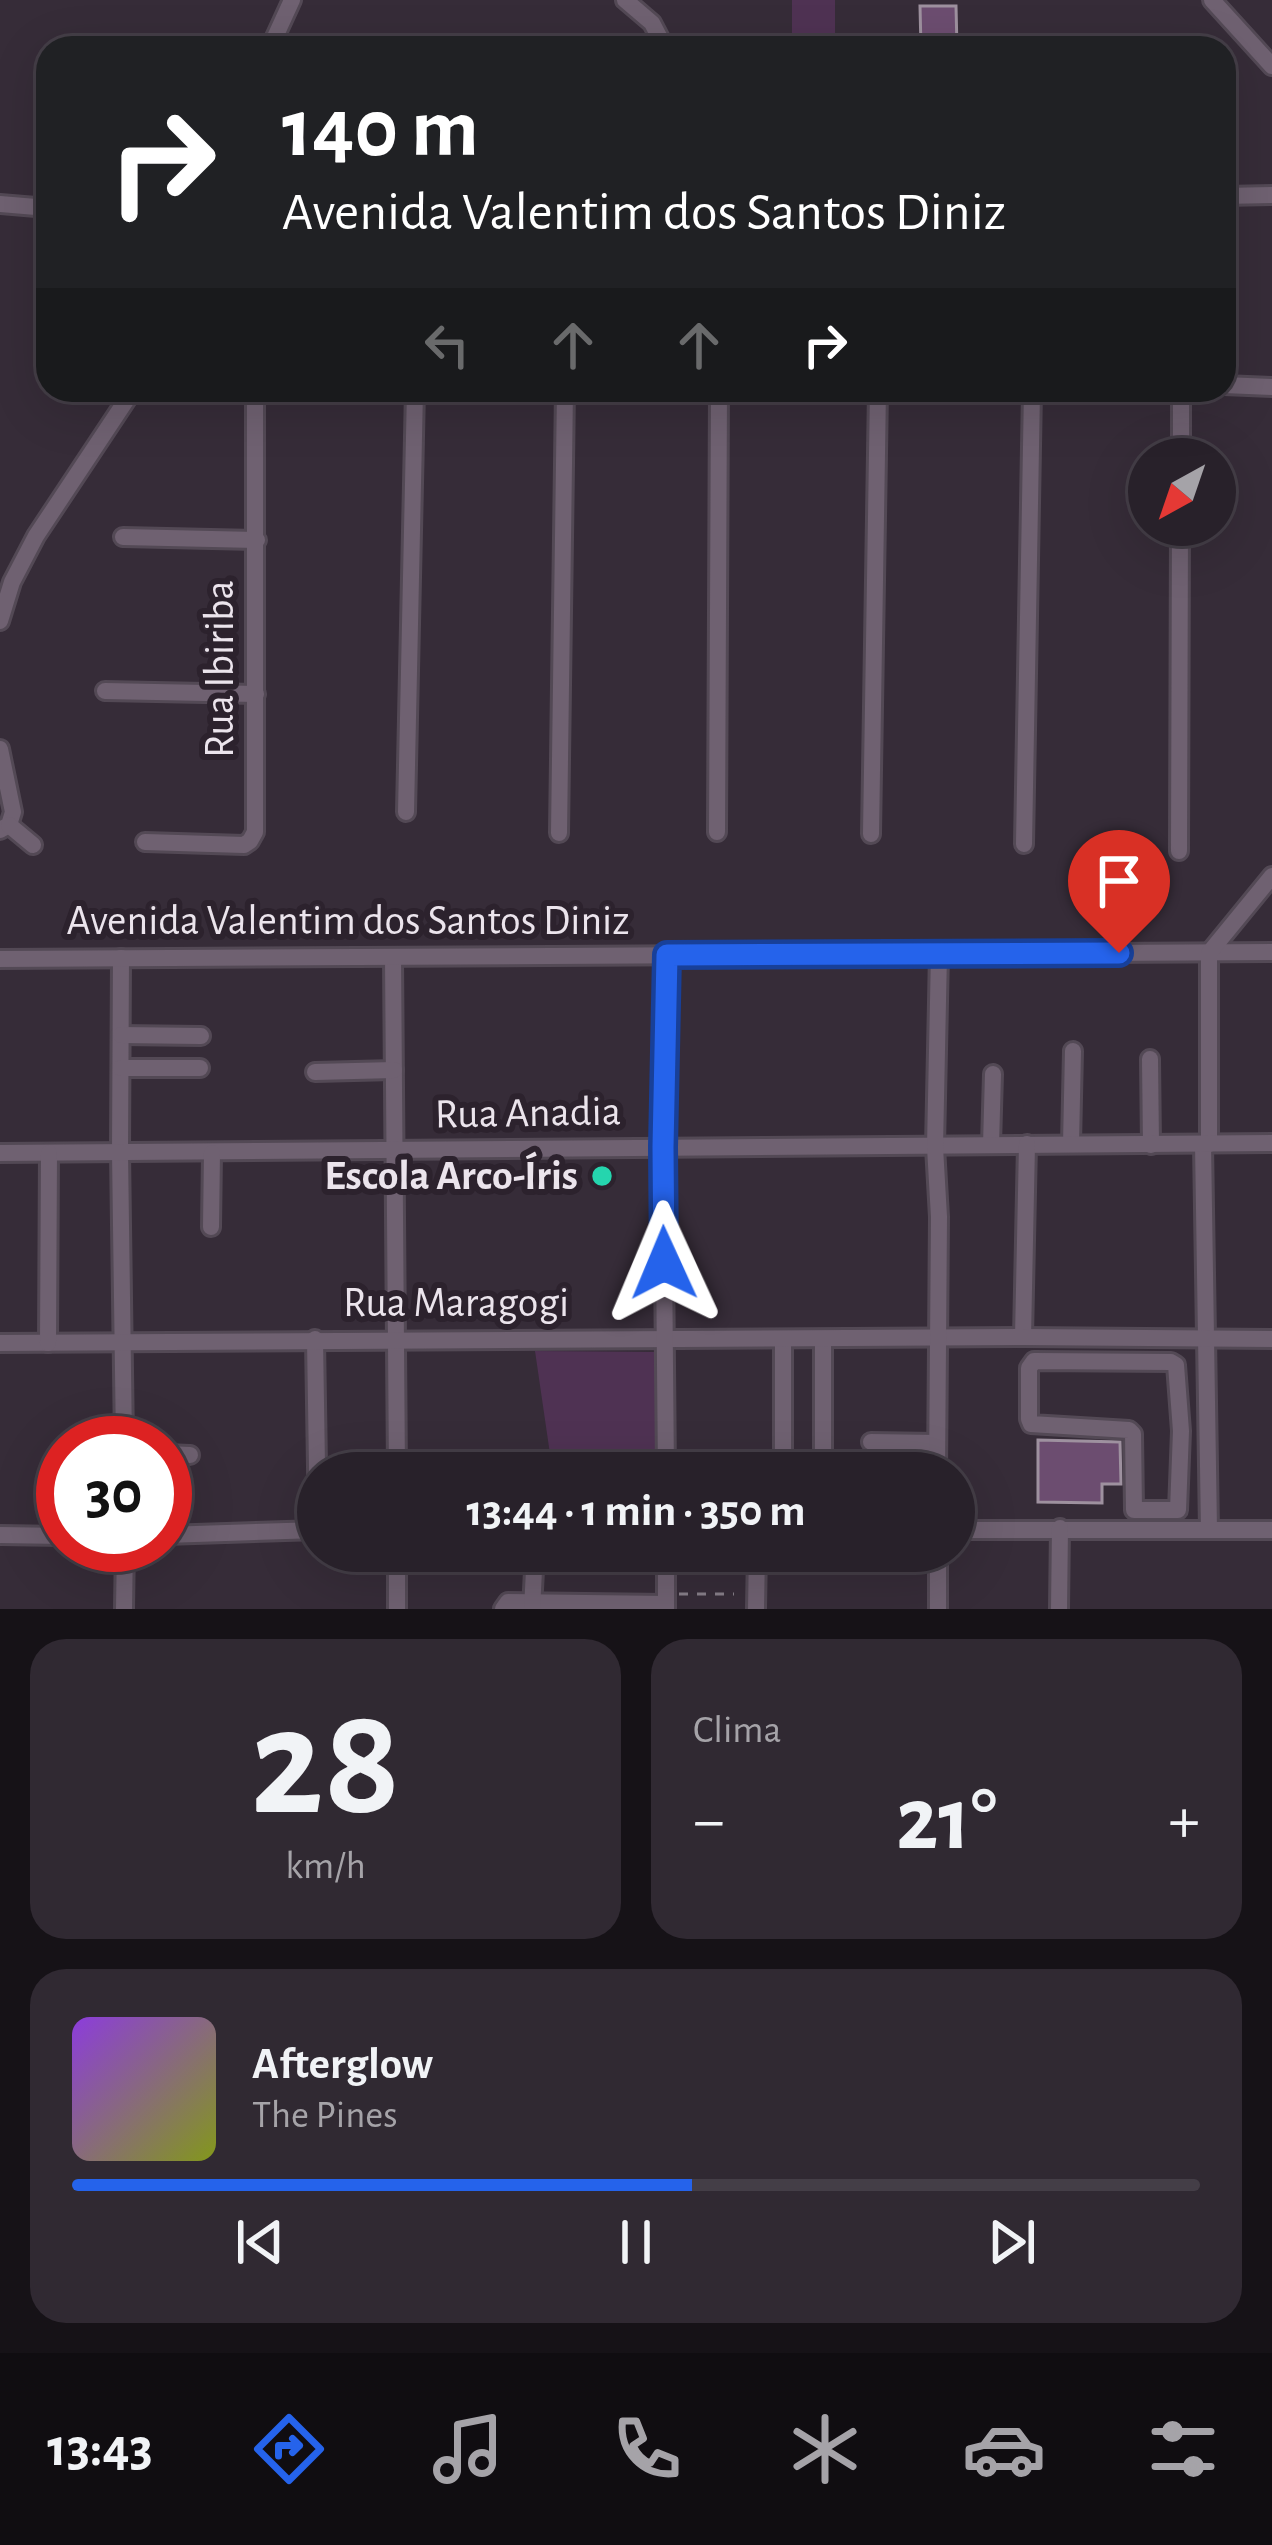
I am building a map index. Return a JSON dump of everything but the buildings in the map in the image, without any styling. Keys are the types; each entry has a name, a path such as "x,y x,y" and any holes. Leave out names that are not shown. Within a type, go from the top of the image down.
{"street":[{"path":"276,36 292,0"},
{"path":"626,0 652,22 659,36"},
{"path":"1212,0 1272,66"},
{"path":"1236,196 1272,195"},
{"path":"0,204 36,207"},
{"path":"1236,386 1272,387"},
{"path":"0,621 12,582 36,536 125,402"},
{"name":"Rua Ibiriba","path":"145,842 244,844 255,832 255,402"},
{"path":"406,812 415,402"},
{"path":"559,833 566,402"},
{"path":"717,832 719,402"},
{"path":"871,834 878,402"},
{"path":"1024,844 1032,402"},
{"path":"1180,438 1181,402"},
{"path":"123,537 257,540"},
{"path":"1179,851 1180,546"},
{"path":"105,691 256,694"},
{"path":"0,749 13,812 4,827 33,845"},
{"path":"1209,1530 1205,1340 1209,953 1272,877"},
{"path":"936,1452 939,952"},
{"name":"Avenida Valentim dos Santos Diniz","path":"0,959 1272,952"},
{"path":"666,1452 667,955"},
{"path":"121,958 124,1416"},
{"path":"393,958 397,1452"},
{"path":"121,1035 201,1036"},
{"path":"1071,1144 1073,1051"},
{"path":"1150,1059 1150,1145"},
{"path":"121,1068 200,1068"},
{"path":"315,1072 394,1070"},
{"path":"991,1145 993,1075"},
{"name":"Rua Anadia","path":"0,1153 1272,1143"},
{"path":"1024,1336 1027,1144"},
{"path":"48,1343 50,1153"},
{"path":"211,1227 212,1153"},
{"name":"Rua Maragogi","path":"0,1343 1024,1336 1272,1339"},
{"path":"315,1339 317,1452"},
{"path":"783,1339 783,1452"},
{"path":"823,1339 823,1452"},
{"path":"1034,1361 1171,1362 1178,1369 1181,1424 1178,1510 1136,1511 1133,1434 1124,1428 1031,1424 1029,1369 1034,1361"},
{"path":"1181,1424 1209,1424"},
{"path":"871,1442 936,1443"},
{"path":"1059,1609 1060,1528"},
{"path":"975,1530 1272,1530"},
{"path":"192,1534 297,1531"},
{"path":"0,1535 36,1536"},
{"path":"124,1609 125,1572"},
{"path":"397,1572 397,1609"},
{"path":"532,1606 534,1572"},
{"path":"756,1609 757,1572"},
{"path":"938,1572 938,1609"},
{"path":"503,1609 508,1602 532,1606 666,1602"}],"path":[{"path":"666,1602 734,1594"}],"shaded area":[{"path":"792,0 835,0 835,36 792,36"},
{"path":"535,1351 656,1352 655,1452 550,1452"}],"place":[{"name":"Escola Arco-Íris","path":"602,1176"}],"route":[{"path":"664,1263 667,955 1119,953"}]}
